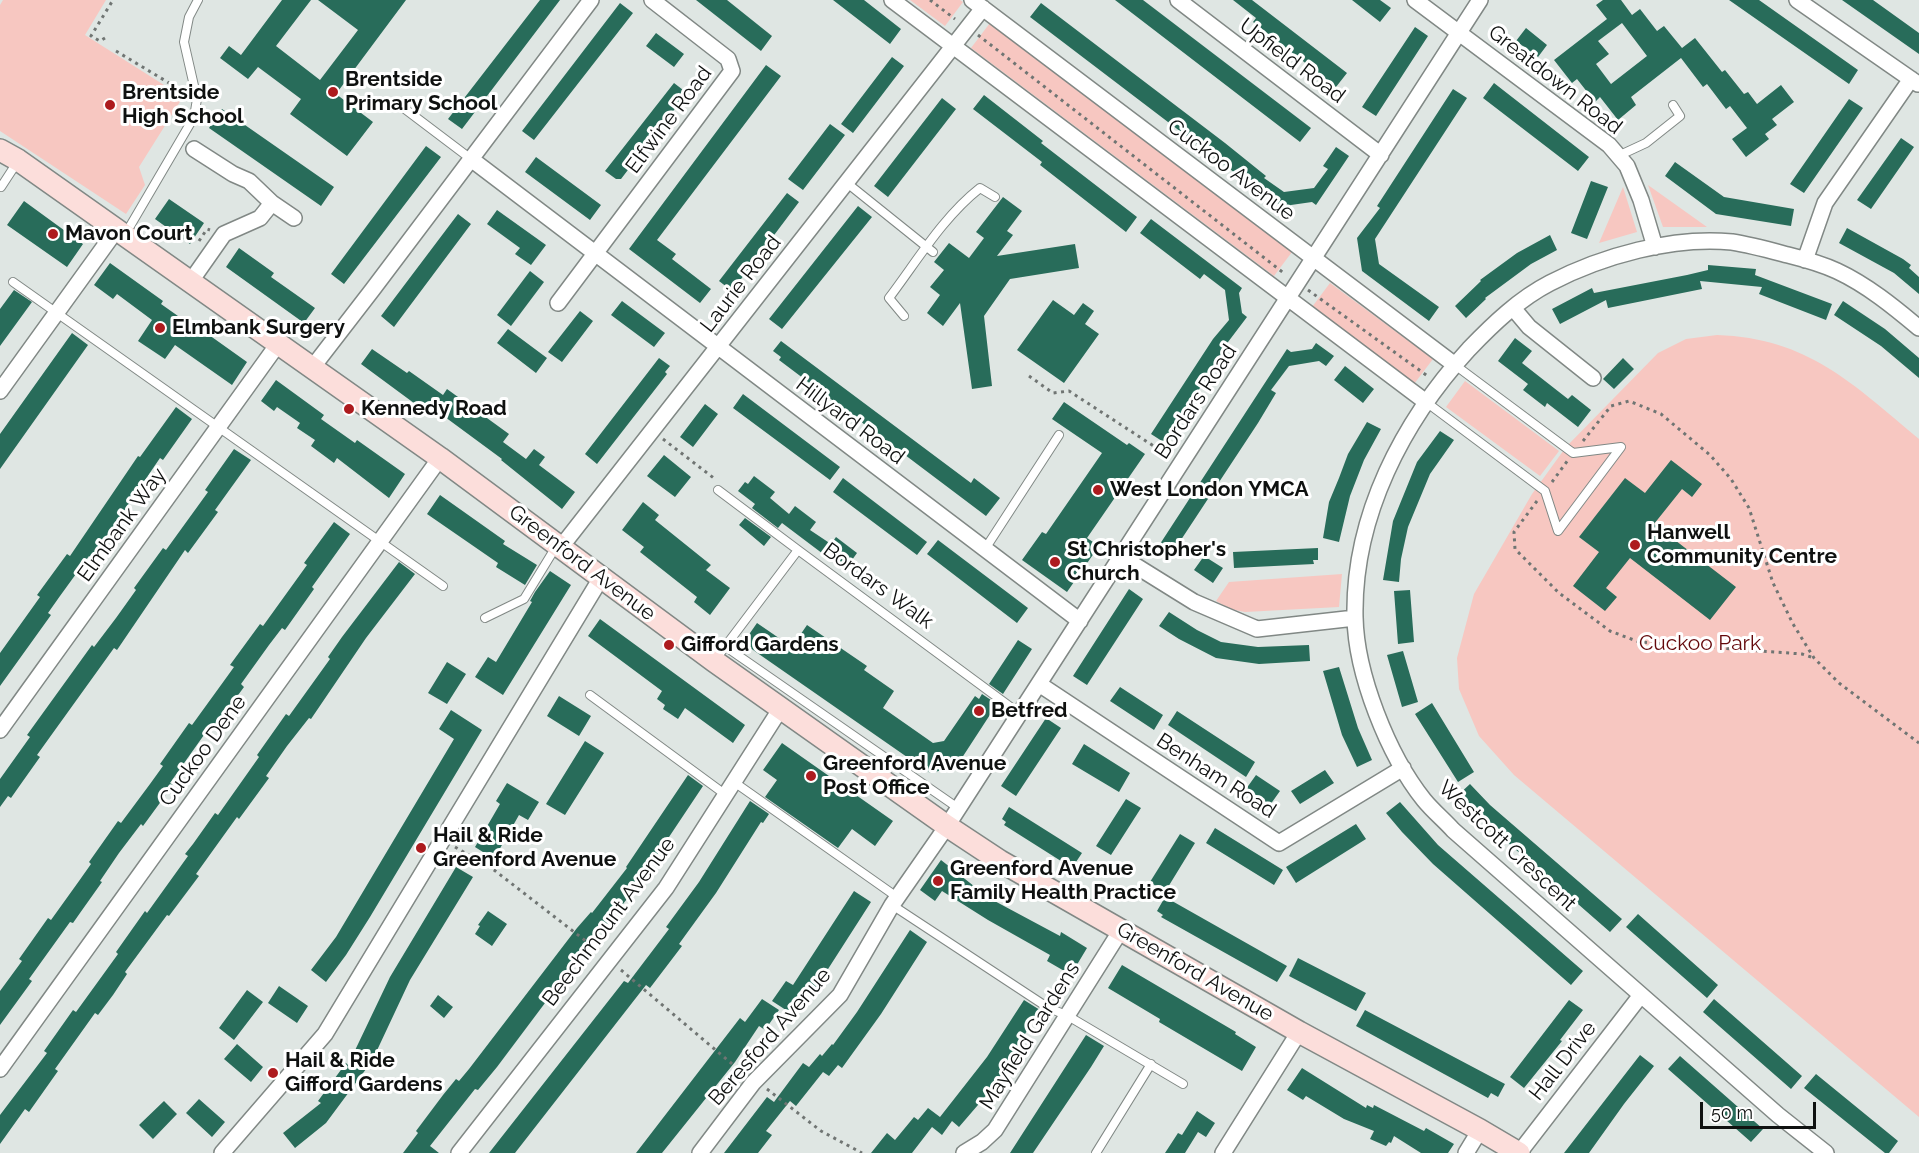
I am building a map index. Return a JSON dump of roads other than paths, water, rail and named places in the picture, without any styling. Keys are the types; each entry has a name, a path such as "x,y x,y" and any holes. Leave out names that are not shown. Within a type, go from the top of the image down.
{"street":[{"path":"312,368 591,0"},
{"name":"Elfwine Road","path":"595,253 732,71 729,59 652,0"},
{"path":"892,0 1426,402"},
{"name":"Upfield Road","path":"1178,0 1381,155"},
{"name":"Greatdown Road","path":"1415,0 1584,125 1618,156 1627,166 1641,200 1654,247"},
{"name":"Bordars Road","path":"953,817 1480,0"},
{"path":"1797,0 1915,82 1825,203 1805,260"},
{"name":"Cuckoo Avenue","path":"954,47 977,4 1455,365"},
{"name":"Laurie Road","path":"559,546 954,47"},
{"path":"194,149 232,174 249,181 272,203 294,218"},
{"name":"Greenford Avenue","path":"9,155 440,458 601,578 720,654 782,708 953,817 1000,861 1299,1032 1519,1153"},
{"name":"Hillyard Road","path":"471,159 1080,621"},
{"path":"191,281 224,234 260,218 272,203"},
{"path":"0,391 56,313 121,232"},
{"name":"Westcott Crescent","path":"1826,1153 1778,1115 1453,830 1424,800 1389,742 1375,709 1361,662 1354,618 1357,565 1370,514 1392,457 1426,402 1482,335 1513,308 1548,284 1592,264 1654,247 1688,242 1730,242 1759,247 1837,271 1877,296 1919,328"},
{"path":"558,303 595,253"},
{"path":"1513,308 1529,327 1593,378"},
{"name":"Elmbank Way","path":"0,730 278,344"},
{"name":"Cuckoo Dene","path":"0,1069 440,458"},
{"path":"1120,556 1194,602 1257,629 1354,618"},
{"path":"222,1153 325,1034 601,578"},
{"name":"Benham Road","path":"1039,684 1280,843 1403,768"},
{"name":"Beechmount Avenue","path":"459,1153 666,888 782,708"},
{"name":"Beresford Avenue","path":"700,1153 756,1080 840,995 894,901 953,817"},
{"name":"Mayfield Gardens","path":"964,1153 982,1142 995,1130 1121,930"},
{"name":"Hall Drive","path":"1519,1153 1641,995"},
{"path":"1223,1153 1299,1032"},
{"path":"1466,1153 1480,1130"}],"lane":[{"path":"121,232 194,117 197,99 184,42 189,17 198,0"},
{"path":"397,103 471,159"},
{"path":"1618,156 1646,142 1680,116 1673,105"},
{"path":"1,187 9,155"},
{"path":"847,183 930,250"},
{"path":"904,316 889,298 930,250 961,203 980,188 994,197"},
{"path":"14,282 219,425 443,586"},
{"path":"1426,402 1545,491 1558,531 1621,447 1573,453 1455,365"},
{"path":"985,549 1059,435"},
{"path":"718,490 798,550"},
{"path":"484,618 524,599 559,546"},
{"name":"Bordars Walk","path":"720,654 798,550 1020,714"},
{"path":"720,654 953,817"},
{"path":"590,695 894,901 1007,982 1183,1084"},
{"path":"1096,1153 1151,1064"}],"place":[{"name":"Brentside Primary School","path":"333,92"},
{"name":"Brentside High School","path":"110,105"},
{"name":"Mavon Court","path":"53,234"},
{"name":"Elmbank Surgery","path":"160,328"},
{"name":"Kennedy Road","path":"349,409"},
{"name":"West London YMCA","path":"1098,490"},
{"name":"Hanwell Community Centre","path":"1635,545"},
{"name":"St Christopher's Church","path":"1055,562"},
{"name":"Gifford Gardens","path":"669,645"},
{"name":"Betfred","path":"979,711"},
{"name":"Greenford Avenue Post Office","path":"811,776"},
{"name":"Hail & Ride Greenford Avenue","path":"421,848"},
{"name":"Greenford Avenue Family Health Practice","path":"938,881"},
{"name":"Hail & Ride Gifford Gardens","path":"273,1073"}],"park label":[{"name":"Cuckoo Park","path":"1700,644"}]}
